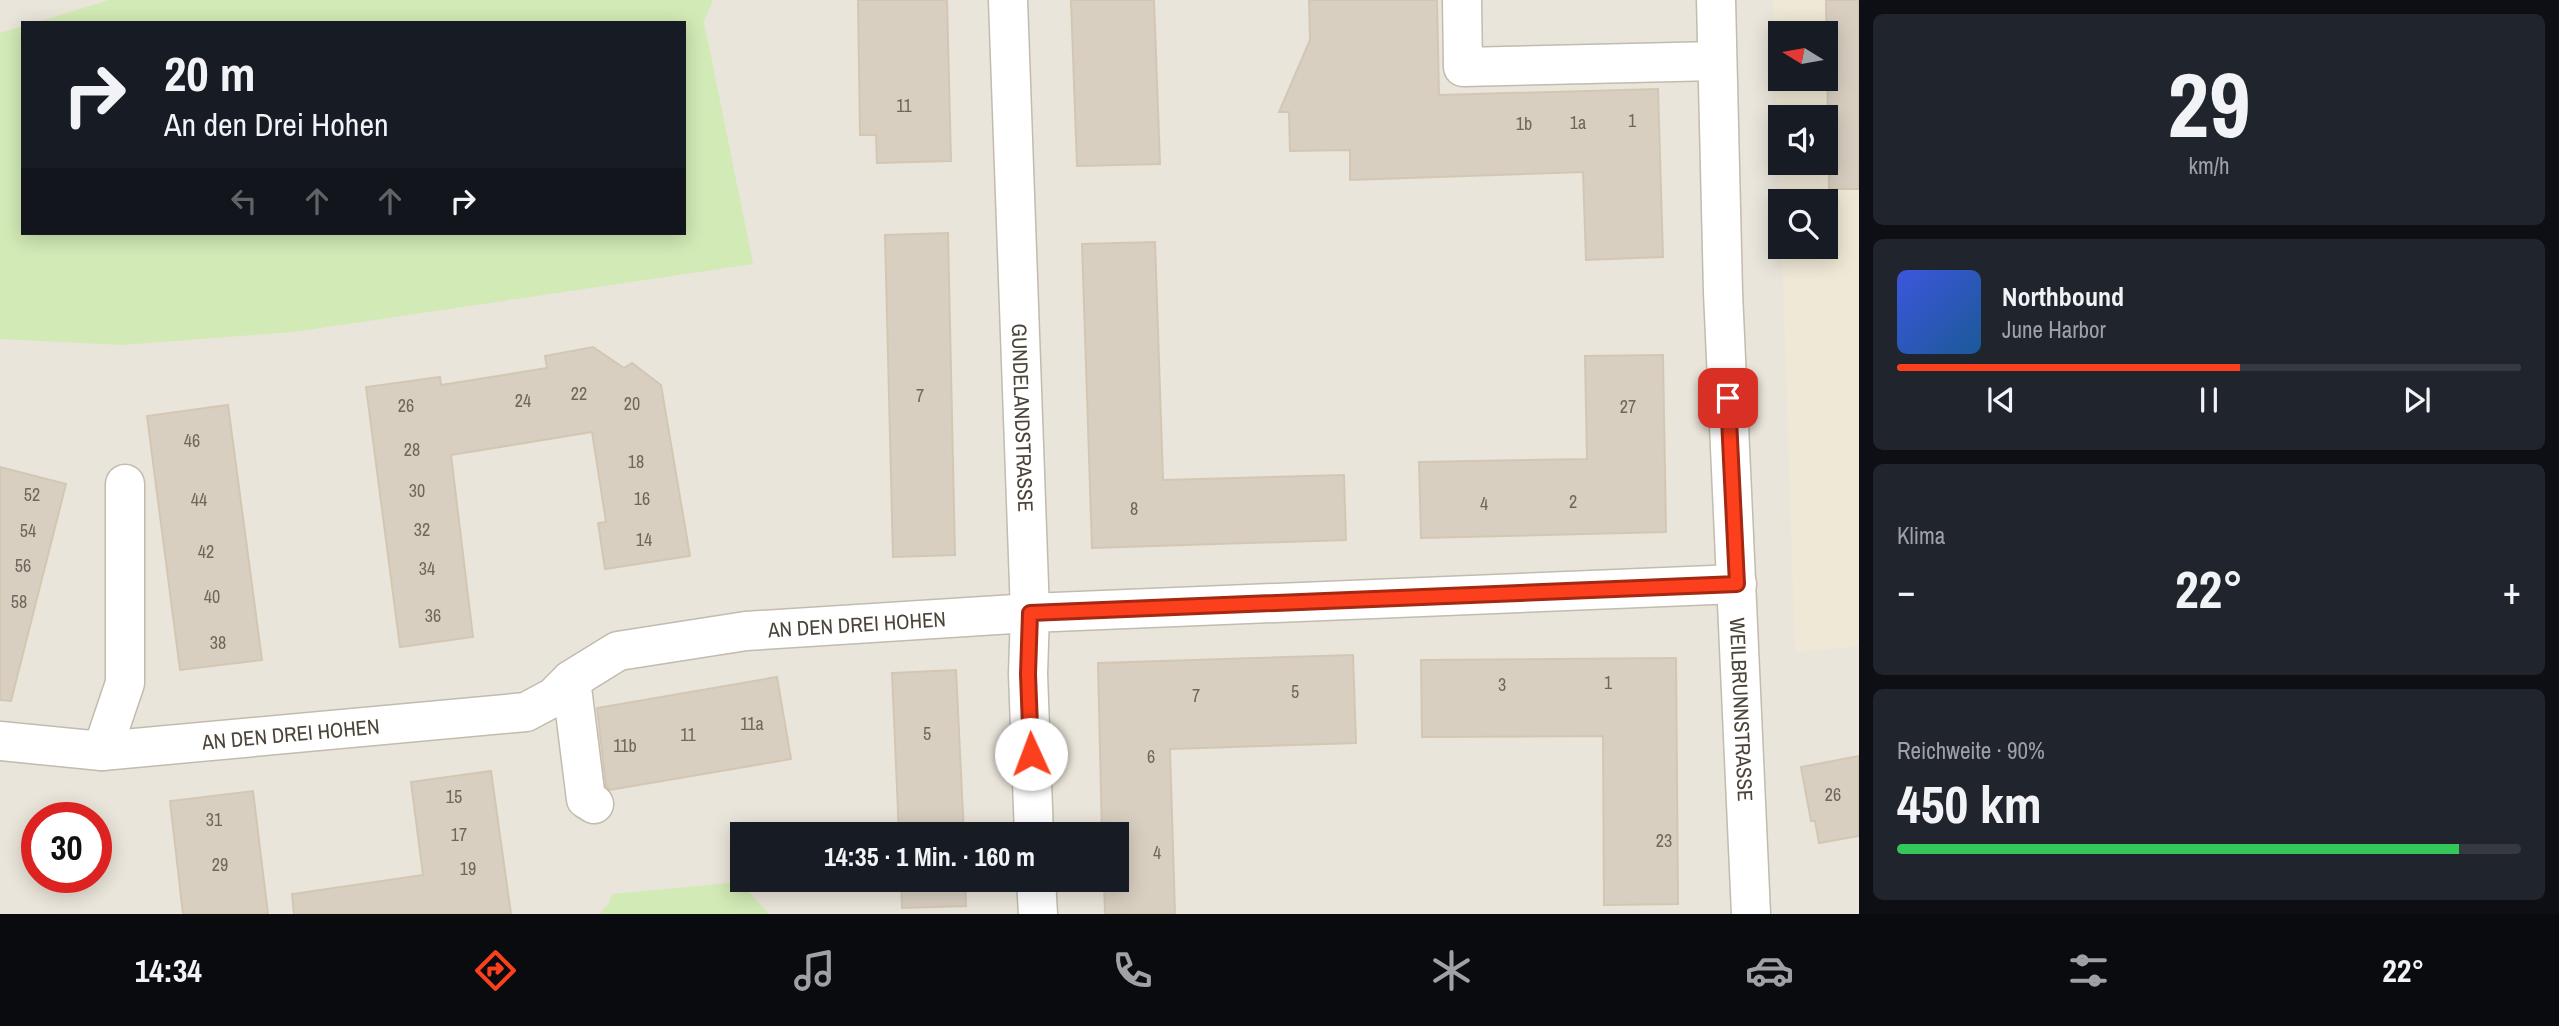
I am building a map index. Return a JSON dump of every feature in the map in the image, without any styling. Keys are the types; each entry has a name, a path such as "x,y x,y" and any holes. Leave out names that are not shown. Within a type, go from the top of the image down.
{"street":[{"name":"GUNDELANDSTRASSE","path":"1008,0 1030,613 1028,674 1034,822"},
{"path":"1462,0 1464,67 1717,61"},
{"name":"WEILBRUNNSTRASSE","path":"1716,0 1719,170 1751,914"},
{"path":"102,751 124,683 125,484"},
{"name":"AN DEN DREI HOHEN","path":"0,741 102,751 526,712 554,698 571,680 618,651 746,631 1030,613 1737,584"},
{"path":"571,680 586,799 594,804"},
{"path":"1037,892 1038,914"}],"shaded area":[{"path":"0,0 1859,0 1859,914 0,914"},
{"path":"1773,0 1859,0 1859,646 1795,652 1782,259 1838,259 1838,189 1780,189 1779,175 1838,175 1838,105 1777,105 1776,91 1838,91 1838,21 1774,21"}],"green space":[{"path":"109,0 713,0 704,21 753,264 293,332 122,345 0,339 0,33 21,27 21,235 686,235 686,21 41,21"},
{"path":"730,883 730,892 749,892 769,914 599,914 612,894"}],"building":[{"path":"858,0 947,0 951,161 877,163 876,135 860,135"},
{"path":"1071,0 1154,0 1160,164 1077,166"},
{"path":"1309,0 1437,0 1439,95 1658,89 1663,257 1586,260 1583,172 1350,180 1350,150 1290,151 1289,112 1279,112 1310,40"},
{"path":"1826,0 1859,0 1859,189 1829,189 1829,175 1838,175 1838,105 1828,105 1827,91 1838,91 1838,21 1826,21"},
{"path":"948,233 955,555 893,557 885,235"},
{"path":"1155,242 1163,480 1344,475 1346,540 1092,548 1082,244"},
{"path":"593,347 624,368 632,363 661,385 690,556 605,569 598,523 606,522 592,432 451,455 473,637 400,647 366,387 440,377 441,385 547,368 545,356"},
{"path":"1663,355 1666,532 1421,538 1419,462 1587,459 1585,356"},
{"path":"228,405 262,660 180,670 147,416"},
{"path":"0,467 66,484 11,701 0,700"},
{"path":"1353,655 1356,743 1170,749 1175,914 1105,914 1104,892 1129,892 1129,822 1102,822 1098,663"},
{"path":"1676,658 1678,904 1604,905 1603,736 1422,737 1421,660"},
{"path":"956,670 963,822 898,822 892,673"},
{"path":"777,677 791,759 610,790 606,786 597,708"},
{"path":"1859,756 1859,836 1819,843 1815,821 1811,821 1801,767"},
{"path":"491,771 511,914 294,914 292,894 423,875 411,782"},
{"path":"253,791 268,914 183,914 170,801"},
{"path":"901,892 965,892 966,906 902,908"}],"route":[{"path":"1031,754 1028,674 1030,613 1737,584 1728,398"}]}
